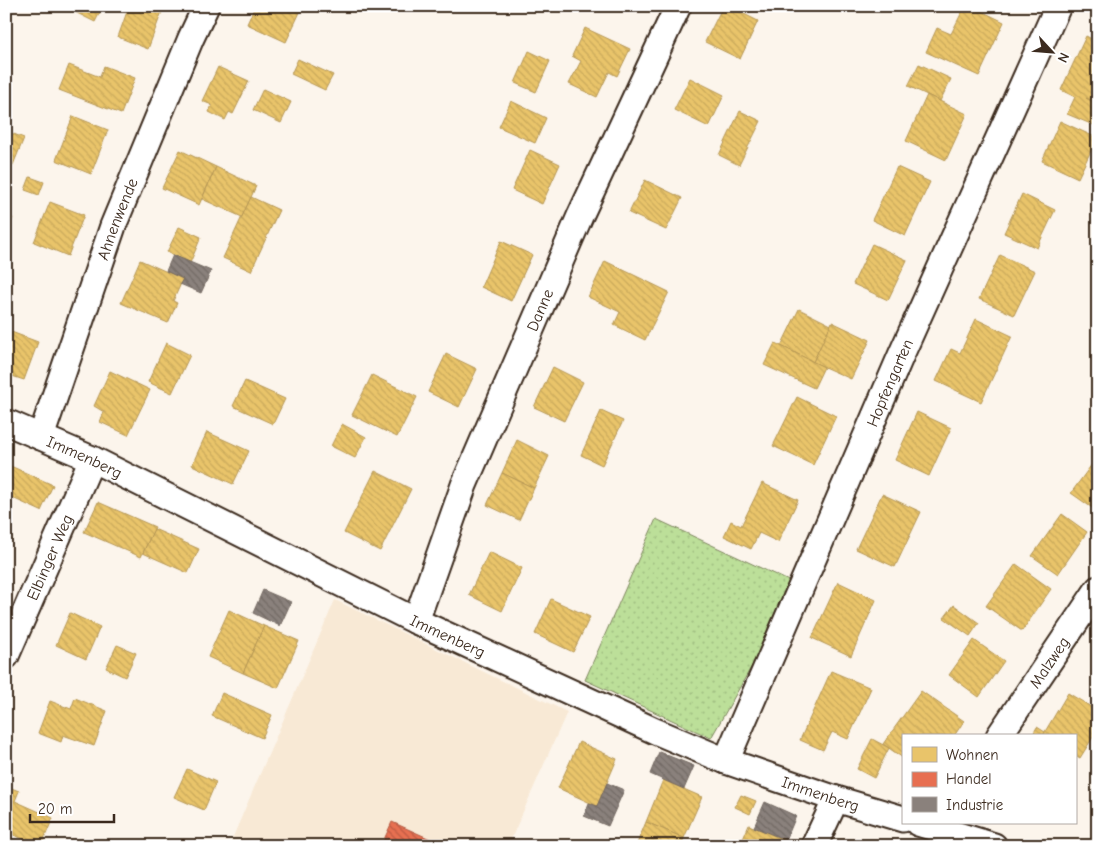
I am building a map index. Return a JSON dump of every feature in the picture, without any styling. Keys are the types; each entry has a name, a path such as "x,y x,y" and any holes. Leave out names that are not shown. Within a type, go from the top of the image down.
{"street":[{"name":"Ahnenwende","path":"41,437 114,226 206,6"},
{"name":"Danne","path":"416,620 464,485 580,216 678,6"},
{"name":"Hopfengarten","path":"726,762 902,353 1058,6"},
{"name":"Immenberg","path":"6,422 92,459 416,620 726,762 902,819"},
{"name":"Elbinger Weg","path":"6,656 92,459"},
{"name":"Malzweg","path":"1000,734 1098,589"},
{"path":"814,846 836,799"},
{"path":"932,825 994,846"}],"shaded area":[{"path":"335,600 567,712 508,846 229,846"}],"green space":[{"path":"656,519 793,583 757,657 711,738 585,680"}],"building: Wohnen":[{"path":"63,6 103,6 95,22"},
{"path":"129,6 164,6 148,49 118,37"},
{"path":"255,6 302,8 286,42 247,24"},
{"path":"723,6 728,6 758,21 740,59 705,42"},
{"path":"965,6 971,6 1004,22 979,76 926,52 937,28 951,34"},
{"path":"585,28 630,49 617,76 609,72 597,97 569,84 581,61 572,56"},
{"path":"1086,36 1098,42 1098,99 1096,103 1098,104 1098,127 1067,114 1075,97 1061,90"},
{"path":"529,51 550,61 536,92 515,83"},
{"path":"298,59 333,75 325,90 291,74"},
{"path":"919,64 951,79 940,101 908,86"},
{"path":"69,65 100,77 104,66 135,78 121,114 59,90"},
{"path":"218,67 249,81 233,114 229,112 225,120 209,112 212,105 202,101"},
{"path":"690,78 724,95 709,127 674,110"},
{"path":"263,89 291,102 281,123 253,110"},
{"path":"927,95 967,114 946,160 906,141"},
{"path":"511,101 546,118 535,143 499,127"},
{"path":"740,111 761,121 739,165 719,155"},
{"path":"73,116 108,130 91,174 56,160"},
{"path":"1060,121 1097,138 1078,178 1042,161"},
{"path":"6,131 24,138 13,165 6,163"},
{"path":"180,150 216,167 199,205 162,188"},
{"path":"530,150 560,164 542,204 512,190"},
{"path":"216,167 256,186 242,217 202,199"},
{"path":"897,167 930,182 905,236 872,220"},
{"path":"30,177 44,182 39,195 25,190"},
{"path":"645,180 682,198 666,230 629,213"},
{"path":"1022,194 1055,210 1037,248 1004,233"},
{"path":"251,197 279,210 251,271 223,258"},
{"path":"50,202 84,215 68,256 34,242"},
{"path":"6,216 13,218 6,234"},
{"path":"179,227 201,237 190,263 167,252"},
{"path":"501,241 532,255 511,301 481,287"},
{"path":"872,244 907,260 888,300 853,284"},
{"path":"1000,255 1035,271 1014,315 979,299"},
{"path":"140,260 183,279 173,301 177,303 168,323 121,303"},
{"path":"605,261 669,292 645,340 614,325 620,312 588,297"},
{"path":"799,309 831,325 813,362 781,346"},
{"path":"976,319 1012,336 981,402 936,381 951,349 960,353"},
{"path":"832,322 870,340 851,379 813,362"},
{"path":"6,330 38,342 24,380 6,374"},
{"path":"166,343 190,355 172,393 148,382"},
{"path":"775,343 824,367 814,388 764,365"},
{"path":"446,354 477,369 459,407 428,392"},
{"path":"553,367 583,382 564,421 534,407"},
{"path":"110,371 150,390 128,435 100,422 104,412 94,406"},
{"path":"372,375 417,397 397,437 352,415"},
{"path":"245,381 285,399 273,424 233,406"},
{"path":"797,397 836,416 813,465 773,446"},
{"path":"601,411 623,421 602,465 581,455"},
{"path":"917,412 951,428 929,476 895,460"},
{"path":"342,424 366,437 355,458 331,446"},
{"path":"207,432 249,451 233,484 192,465"},
{"path":"517,440 549,456 534,488 502,473"},
{"path":"1098,456 1098,512 1071,493"},
{"path":"6,464 53,485 41,511 6,495"},
{"path":"375,471 411,489 380,551 344,533"},
{"path":"502,473 534,488 519,520 487,505"},
{"path":"762,483 798,500 778,542 759,533 751,549 724,536 731,521 741,526"},
{"path":"882,494 921,512 895,567 856,549"},
{"path":"98,502 155,527 141,557 84,532"},
{"path":"1062,514 1087,532 1058,574 1032,556"},
{"path":"154,529 199,549 188,573 143,553"},
{"path":"489,552 522,568 502,611 469,595"},
{"path":"1016,564 1051,589 1022,631 986,606"},
{"path":"838,582 876,600 851,656 812,638"},
{"path":"551,599 590,617 573,652 535,634"},
{"path":"954,605 979,623 970,636 944,618"},
{"path":"229,610 264,626 243,673 208,657"},
{"path":"70,613 100,627 86,659 56,645"},
{"path":"264,626 299,641 278,688 243,673"},
{"path":"974,640 1004,661 979,697 949,675"},
{"path":"117,645 136,653 125,677 106,668"},
{"path":"831,671 871,688 848,739 832,732 823,750 800,740"},
{"path":"921,691 964,721 955,734 902,734 902,757 883,744"},
{"path":"222,693 272,715 262,738 212,716"},
{"path":"1068,693 1098,711 1098,729 1080,758 1076,756 1076,734 1044,734"},
{"path":"75,698 107,711 94,746 63,735 61,742 38,733 50,701 71,709"},
{"path":"1037,727 1045,732 1044,734 1033,734"},
{"path":"872,739 889,748 874,778 857,769"},
{"path":"579,742 617,759 597,806 558,788"},
{"path":"187,769 216,782 204,810 174,797"},
{"path":"663,780 702,797 684,838 646,822"},
{"path":"6,786 19,791 15,801 53,818 41,846 6,832"},
{"path":"741,795 756,801 750,814 735,807"},
{"path":"646,822 684,838 681,846 636,846"},
{"path":"749,825 789,842 788,846 740,846"}],"building: Handel":[{"path":"392,822 446,846 381,846"}],"building: Industrie":[{"path":"173,255 211,271 201,293 180,284 183,279 166,271"},
{"path":"263,590 291,602 280,626 253,613"},
{"path":"659,752 694,766 684,789 650,774"},
{"path":"607,783 624,790 608,826 584,816 589,803 597,806"},
{"path":"765,802 796,816 786,840 754,827"}]}
